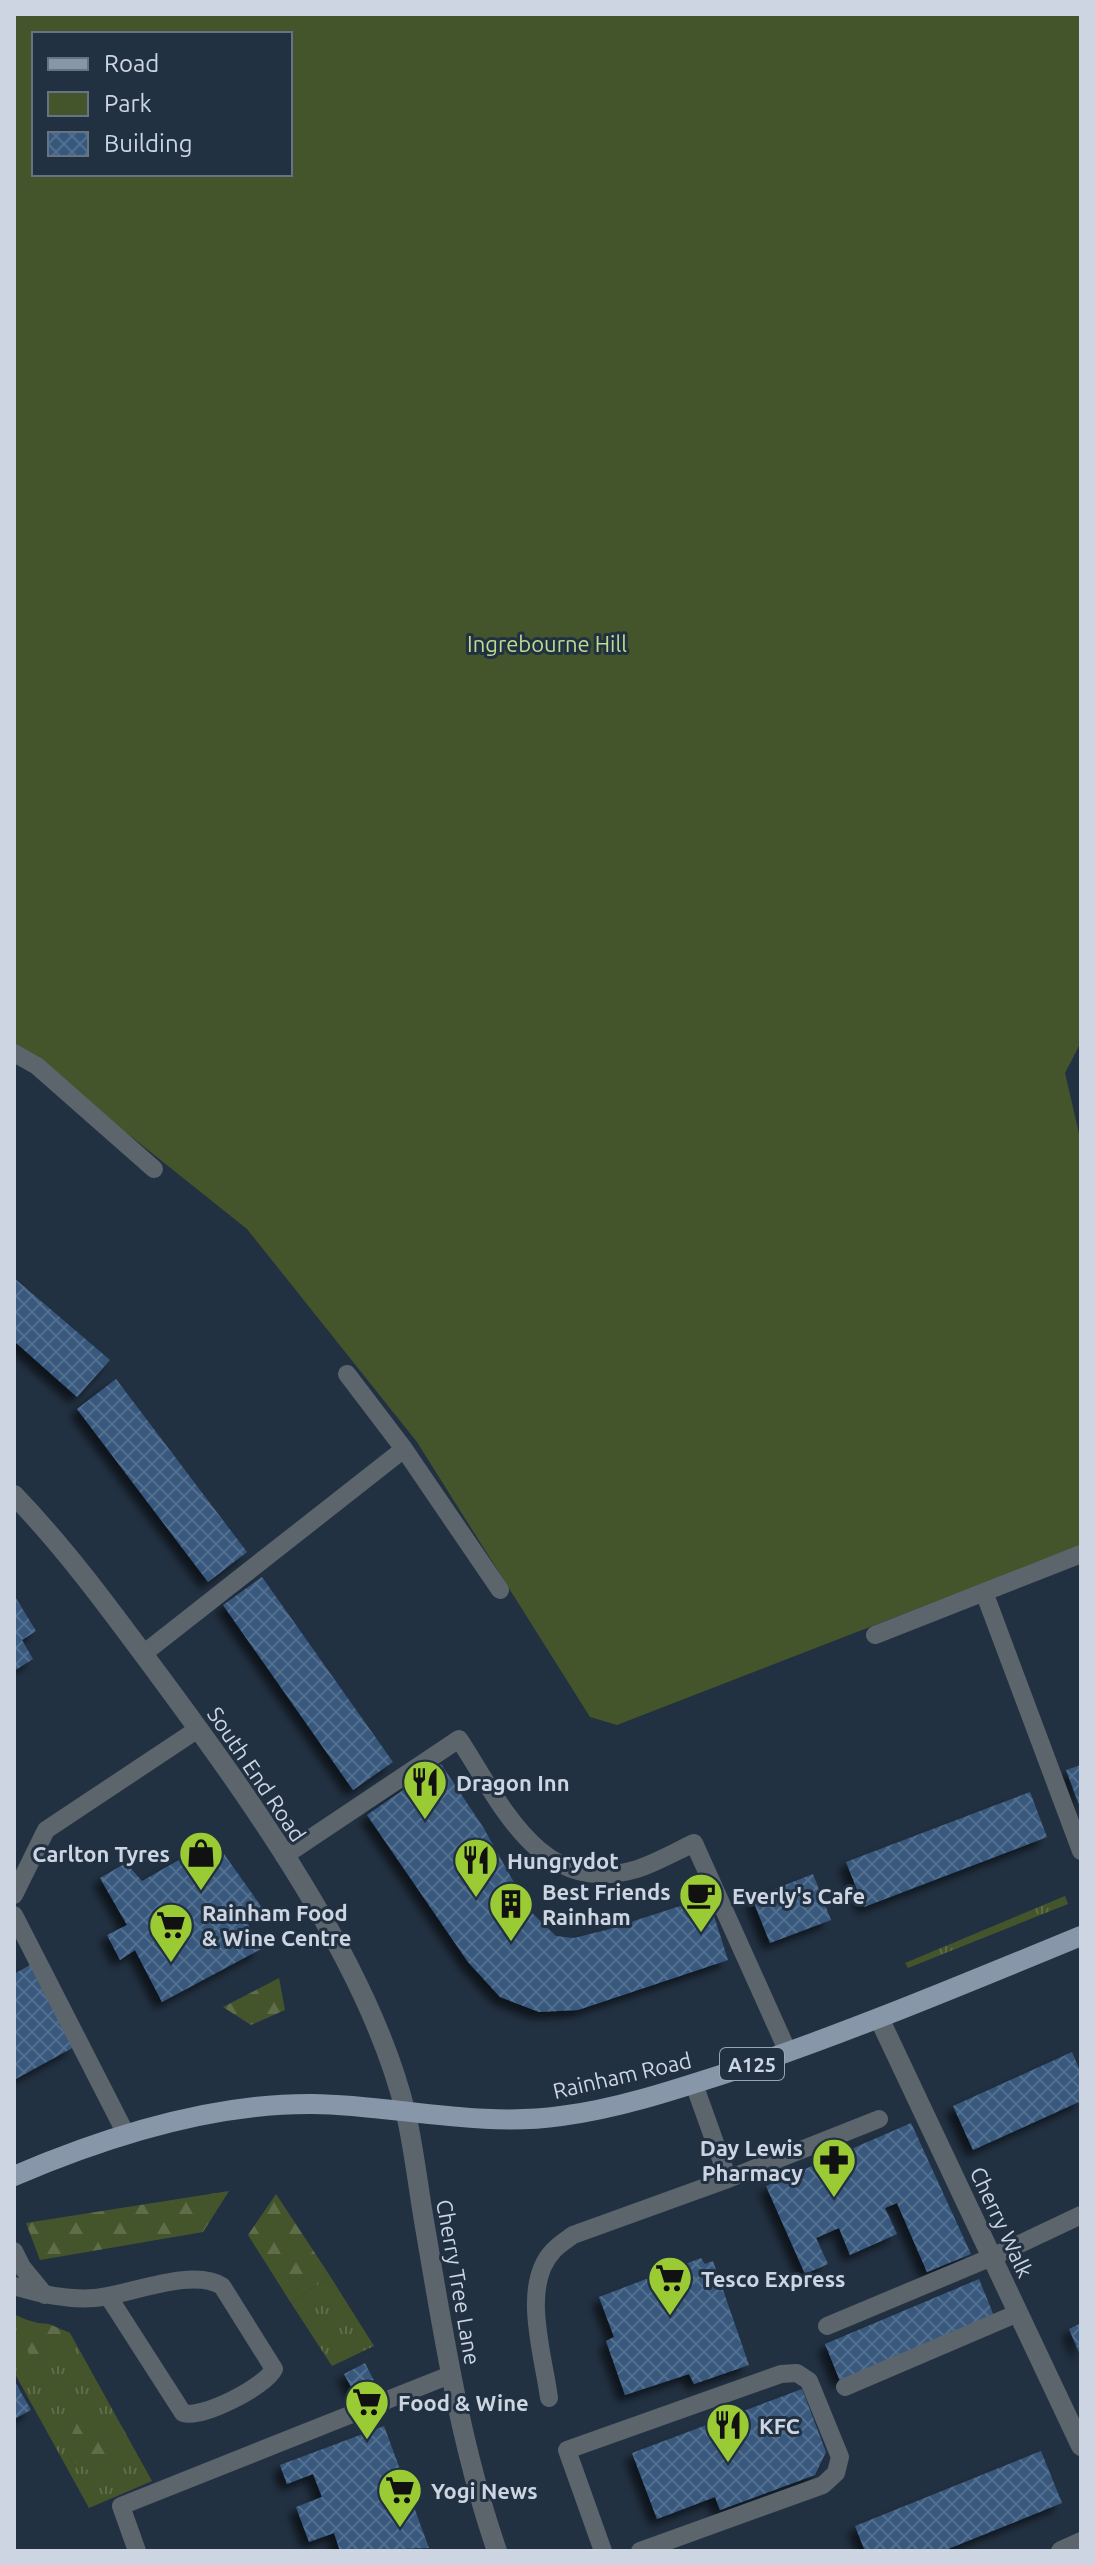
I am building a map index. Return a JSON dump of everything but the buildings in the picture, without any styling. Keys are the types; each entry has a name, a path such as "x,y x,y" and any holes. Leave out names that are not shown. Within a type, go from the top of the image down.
{"main road":[{"name":"Rainham Road","path":"14,2176 88,2144 180,2120 276,2106 313,2104 406,2113 502,2118 560,2117 694,2084 788,2052 1081,1936"}],"street":[{"name":"South End Road","path":"14,1495 54,1536 143,1654 284,1856 356,1983 406,2113"},
{"name":"Cherry Walk","path":"879,2018 1081,2446"},
{"name":"Cherry Tree Lane","path":"406,2113 450,2375 483,2509 497,2551"},
{"path":"1061,2551 1081,2542"}],"lane":[{"path":"14,1053 37,1066 154,1169"},
{"path":"347,1374 404,1449 500,1590"},
{"path":"143,1654 404,1449"},
{"path":"875,1635 1081,1554"},
{"path":"984,1592 1081,1851"},
{"path":"14,1895 46,1830 198,1729"},
{"path":"284,1856 459,1739 515,1823 537,1850 567,1871 599,1875 637,1869 694,1843 788,2052"},
{"path":"14,1915 126,2134"},
{"path":"694,2084 728,2179"},
{"path":"549,2398 536,2304 539,2280 551,2252 573,2235 728,2179 879,2119"},
{"path":"827,2326 992,2257 1081,2215"},
{"path":"14,2251 22,2267 45,2295"},
{"path":"14,2286 70,2299 108,2296 169,2283 213,2280 222,2286 274,2369 269,2379 258,2386 203,2412 183,2413 108,2296"},
{"path":"845,2387 1018,2313"},
{"path":"603,2551 567,2450 781,2374 797,2373 809,2381 840,2457 836,2473 823,2485 640,2551"},
{"path":"137,2551 121,2506 450,2375"}],"green space":[{"name":"Ingrebourne Hill","path":"14,14 1081,14 1081,1042 1065,1073 1081,1142 1081,1545 617,1725 590,1717 417,1442 247,1229 14,1043"},
{"path":"1065,1896 1068,1904 908,1968 905,1963"},
{"path":"279,1978 285,2010 251,2025 223,2007"},
{"path":"229,2191 203,2232 40,2260 26,2223"},
{"path":"276,2194 330,2276 291,2303 248,2235"},
{"path":"330,2276 374,2346 332,2366 291,2303"},
{"path":"14,2314 70,2333 152,2481 89,2508 14,2372"},
{"path":"27,2322 49,2324 70,2333 71,2349 57,2360 38,2363 26,2348"},
{"path":"79,2419 114,2439 122,2460 100,2477 76,2463 71,2436"}],"place":[{"name":"Dragon Inn","path":"425,1821"},
{"name":"Carlton Tyres","path":"201,1892"},
{"name":"Hungrydot","path":"476,1899"},
{"name":"Everly's Cafe","path":"701,1934"},
{"name":"Best Friends Rainham","path":"511,1943"},
{"name":"Rainham Food & Wine Centre","path":"171,1964"},
{"name":"Day Lewis Pharmacy","path":"834,2199"},
{"name":"Tesco Express","path":"670,2317"},
{"name":"Food & Wine","path":"367,2441"},
{"name":"KFC","path":"728,2464"},
{"name":"Yogi News","path":"400,2529"}]}
